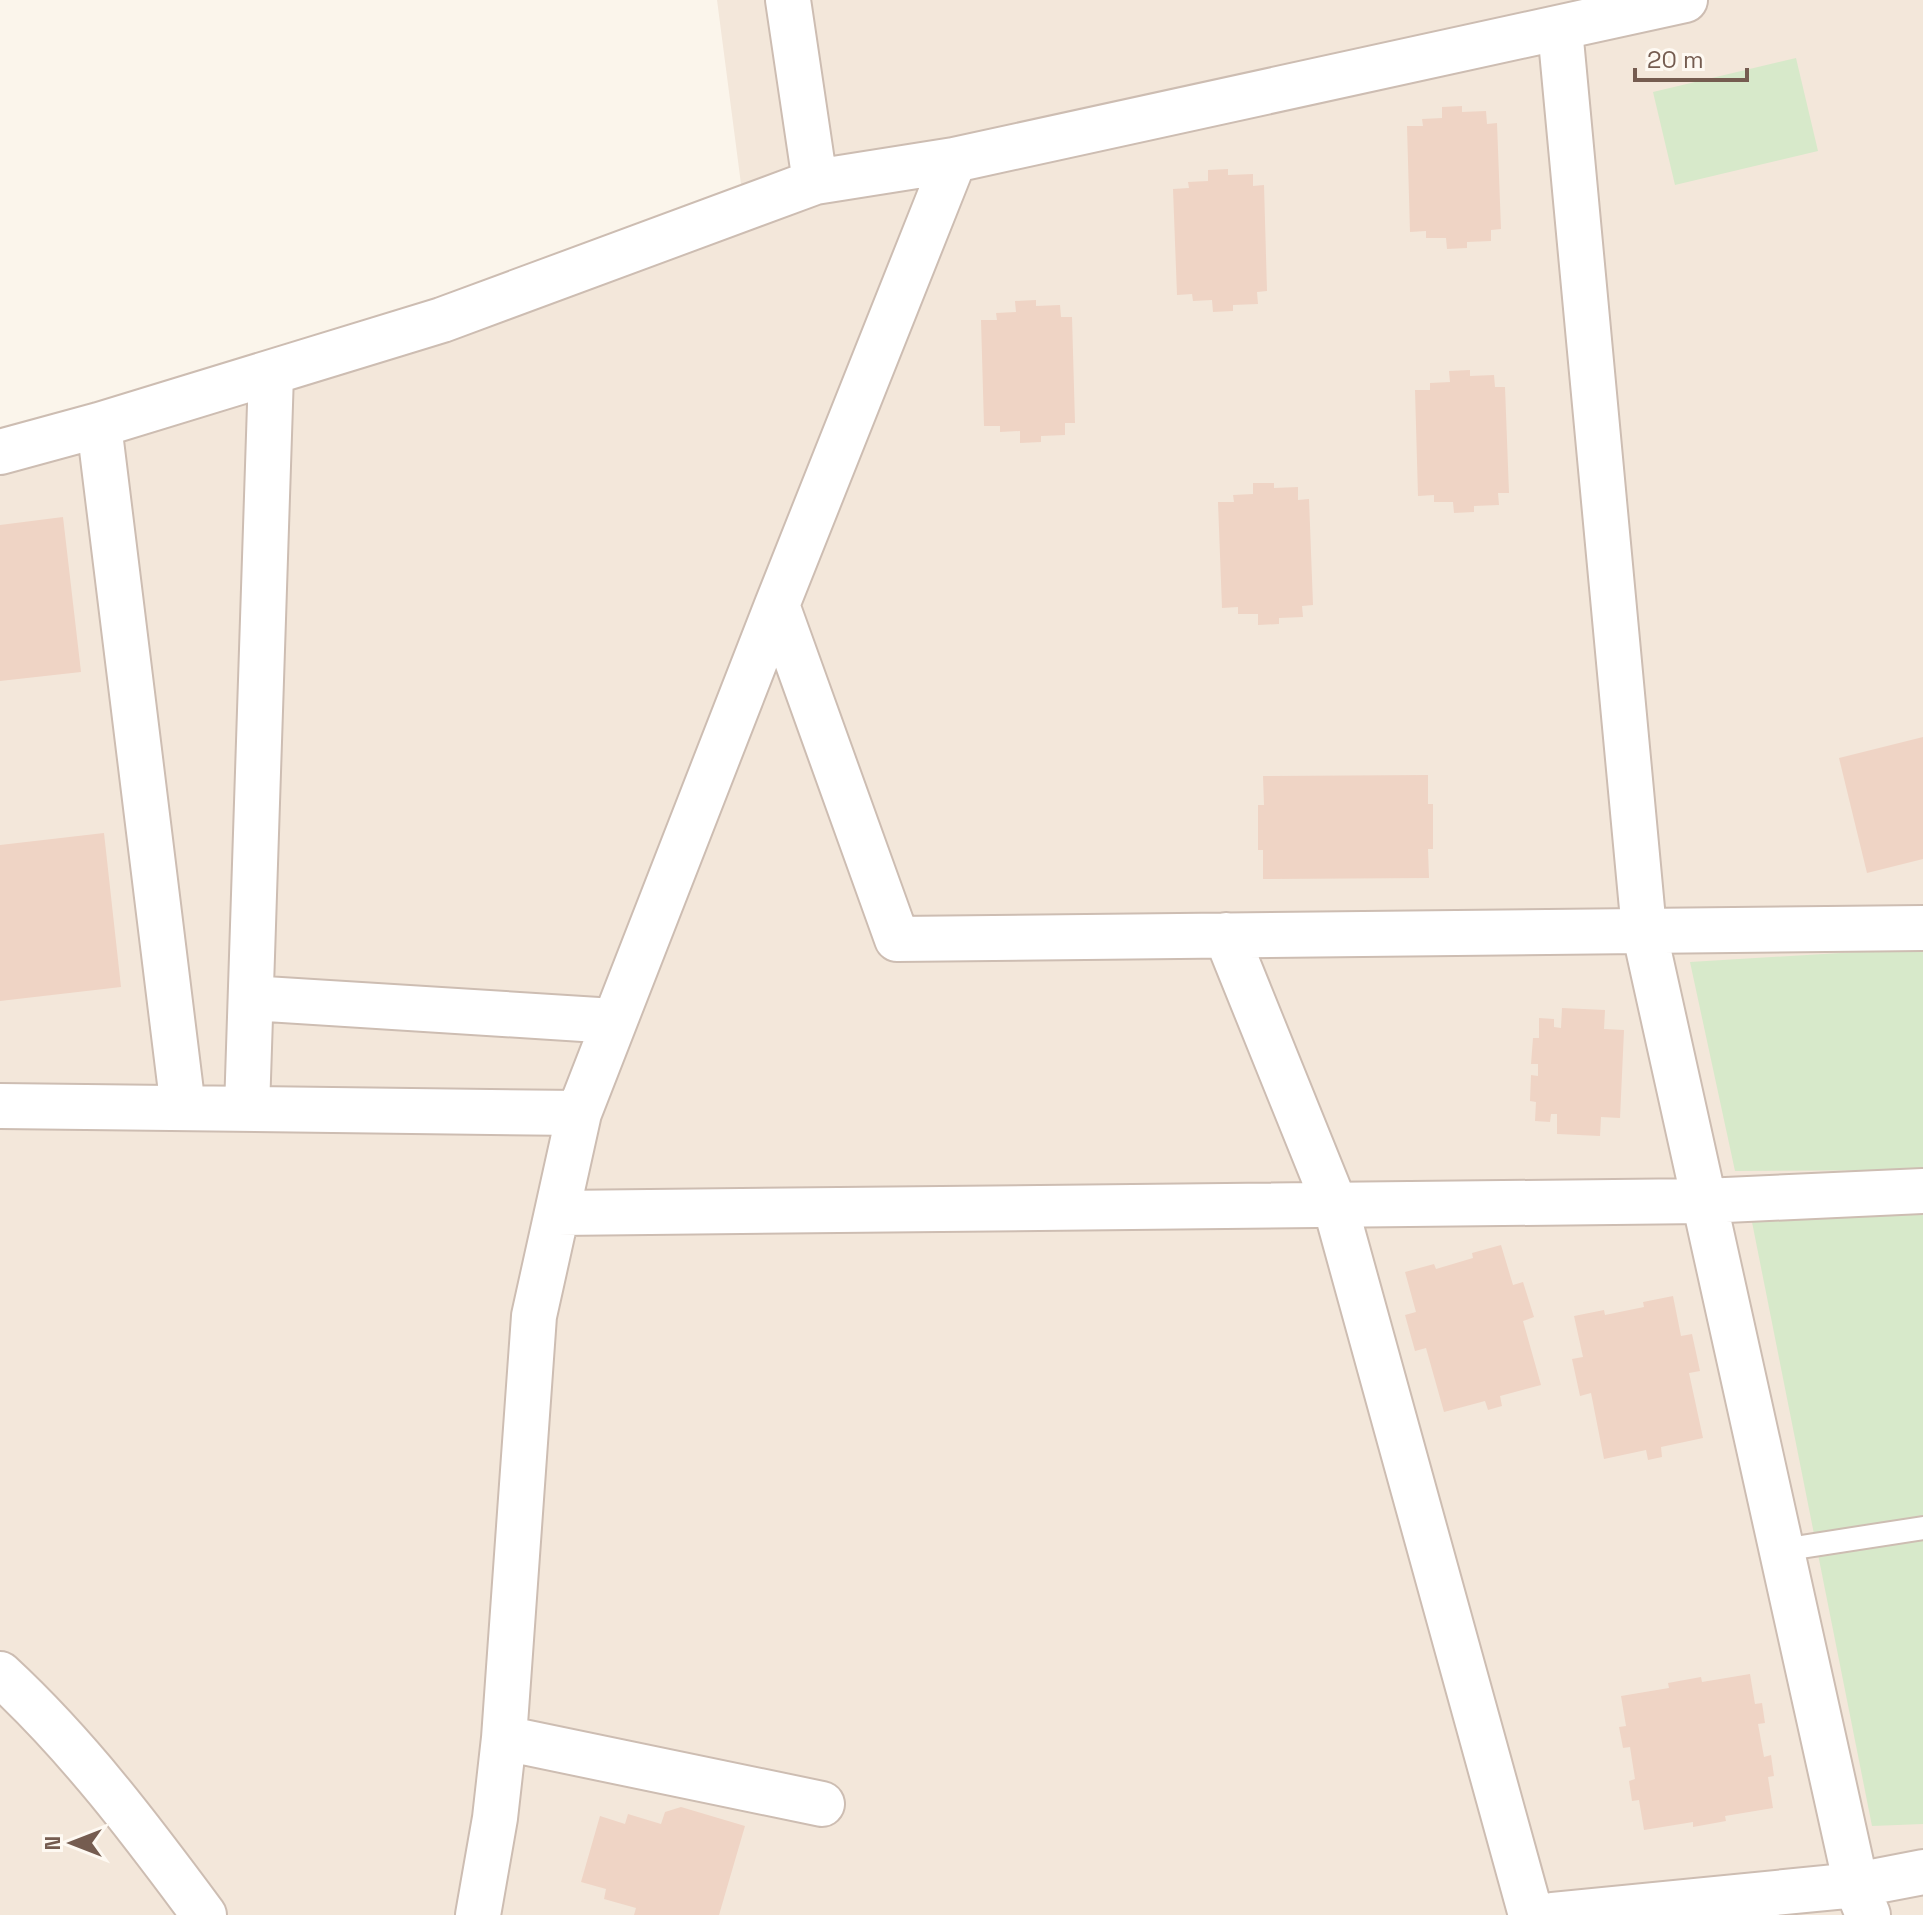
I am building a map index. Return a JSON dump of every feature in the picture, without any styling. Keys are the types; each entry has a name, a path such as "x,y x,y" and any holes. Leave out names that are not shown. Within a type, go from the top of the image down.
{"street":[{"path":"788,0 815,182"},
{"path":"0,452 271,374 442,320 815,182 954,160 1685,0"},
{"path":"1560,29 1644,930 1862,1900"},
{"path":"481,1909 504,1738 534,1316 579,1113 954,160"},
{"path":"247,1109 271,374"},
{"path":"99,425 183,1108"},
{"path":"777,605 897,939 1923,928"},
{"path":"1226,935 1335,1205 1531,1915"},
{"path":"251,998 614,1021"},
{"path":"0,1106 579,1113"},
{"path":"558,1213 1704,1201 1923,1191"},
{"path":"0,1674 83,1760 128,1813 204,1915"},
{"path":"504,1738 822,1804"},
{"path":"1553,1915 1862,1900 1923,1872"}],"lane":[{"path":"1782,1550 1923,1528"}],"shaded area":[{"path":"717,0 1923,0 1923,1915 0,1915 0,453 744,207"}],"green space":[{"path":"1796,58 1818,151 1675,185 1653,92"},
{"path":"1923,948 1923,1170 1735,1171 1690,962"},
{"path":"1923,1209 1923,1824 1872,1826 1750,1212"}],"building":[{"path":"1462,106 1462,112 1486,111 1487,124 1497,123 1501,229 1491,230 1491,241 1467,242 1467,248 1447,249 1446,238 1426,238 1426,231 1410,232 1407,126 1423,126 1422,119 1442,118 1442,107"},
{"path":"1228,169 1228,175 1253,174 1253,186 1264,185 1267,291 1257,292 1258,304 1233,305 1233,311 1213,312 1212,300 1193,301 1192,294 1177,295 1173,189 1189,188 1188,182 1208,181 1208,170"},
{"path":"1036,300 1036,306 1060,305 1061,317 1072,317 1075,423 1065,423 1065,435 1041,436 1041,442 1020,443 1020,431 1000,432 1000,426 984,426 981,320 997,320 996,313 1016,312 1015,301"},
{"path":"1470,370 1470,376 1494,375 1495,387 1505,387 1509,493 1498,493 1499,505 1474,506 1474,512 1454,513 1453,502 1434,502 1434,495 1418,496 1415,390 1430,390 1430,383 1450,382 1449,371"},
{"path":"1253,483 1274,483 1274,488 1298,487 1298,500 1309,499 1313,605 1302,606 1303,617 1279,618 1279,624 1258,625 1258,614 1238,614 1238,607 1222,608 1218,502 1234,502 1233,495 1253,494"},
{"path":"63,517 81,672 0,681 0,525"},
{"path":"1923,737 1923,859 1867,873 1839,758"},
{"path":"1428,775 1428,804 1433,804 1433,849 1428,849 1429,878 1263,879 1263,850 1258,850 1258,805 1264,805 1263,776"},
{"path":"104,833 121,987 0,1001 0,845"},
{"path":"1562,1008 1605,1010 1604,1029 1624,1030 1620,1118 1601,1117 1600,1136 1557,1134 1557,1114 1551,1114 1550,1122 1535,1121 1536,1102 1530,1101 1531,1075 1538,1076 1538,1064 1531,1064 1533,1038 1539,1038 1539,1018 1554,1019 1554,1027 1561,1028"},
{"path":"1501,1245 1513,1285 1523,1282 1534,1317 1523,1321 1541,1385 1500,1396 1502,1406 1488,1410 1485,1401 1444,1412 1426,1348 1415,1351 1405,1315 1416,1312 1405,1272 1434,1264 1436,1269 1473,1258 1472,1253"},
{"path":"1673,1296 1681,1336 1692,1334 1700,1371 1689,1373 1703,1438 1661,1447 1662,1457 1648,1460 1646,1450 1604,1459 1591,1393 1580,1396 1572,1359 1583,1357 1574,1316 1604,1310 1605,1315 1644,1307 1643,1302"},
{"path":"1750,1674 1755,1704 1762,1703 1765,1723 1758,1724 1764,1757 1771,1755 1774,1776 1768,1777 1773,1808 1725,1816 1726,1821 1693,1827 1693,1822 1644,1830 1639,1800 1632,1801 1629,1781 1635,1779 1630,1747 1623,1748 1619,1727 1626,1726 1621,1696 1669,1688 1668,1683 1701,1677 1702,1682"},
{"path":"681,1807 745,1826 719,1915 634,1915 636,1908 604,1899 606,1889 581,1882 600,1816 625,1824 628,1814 661,1824 665,1812"}]}
